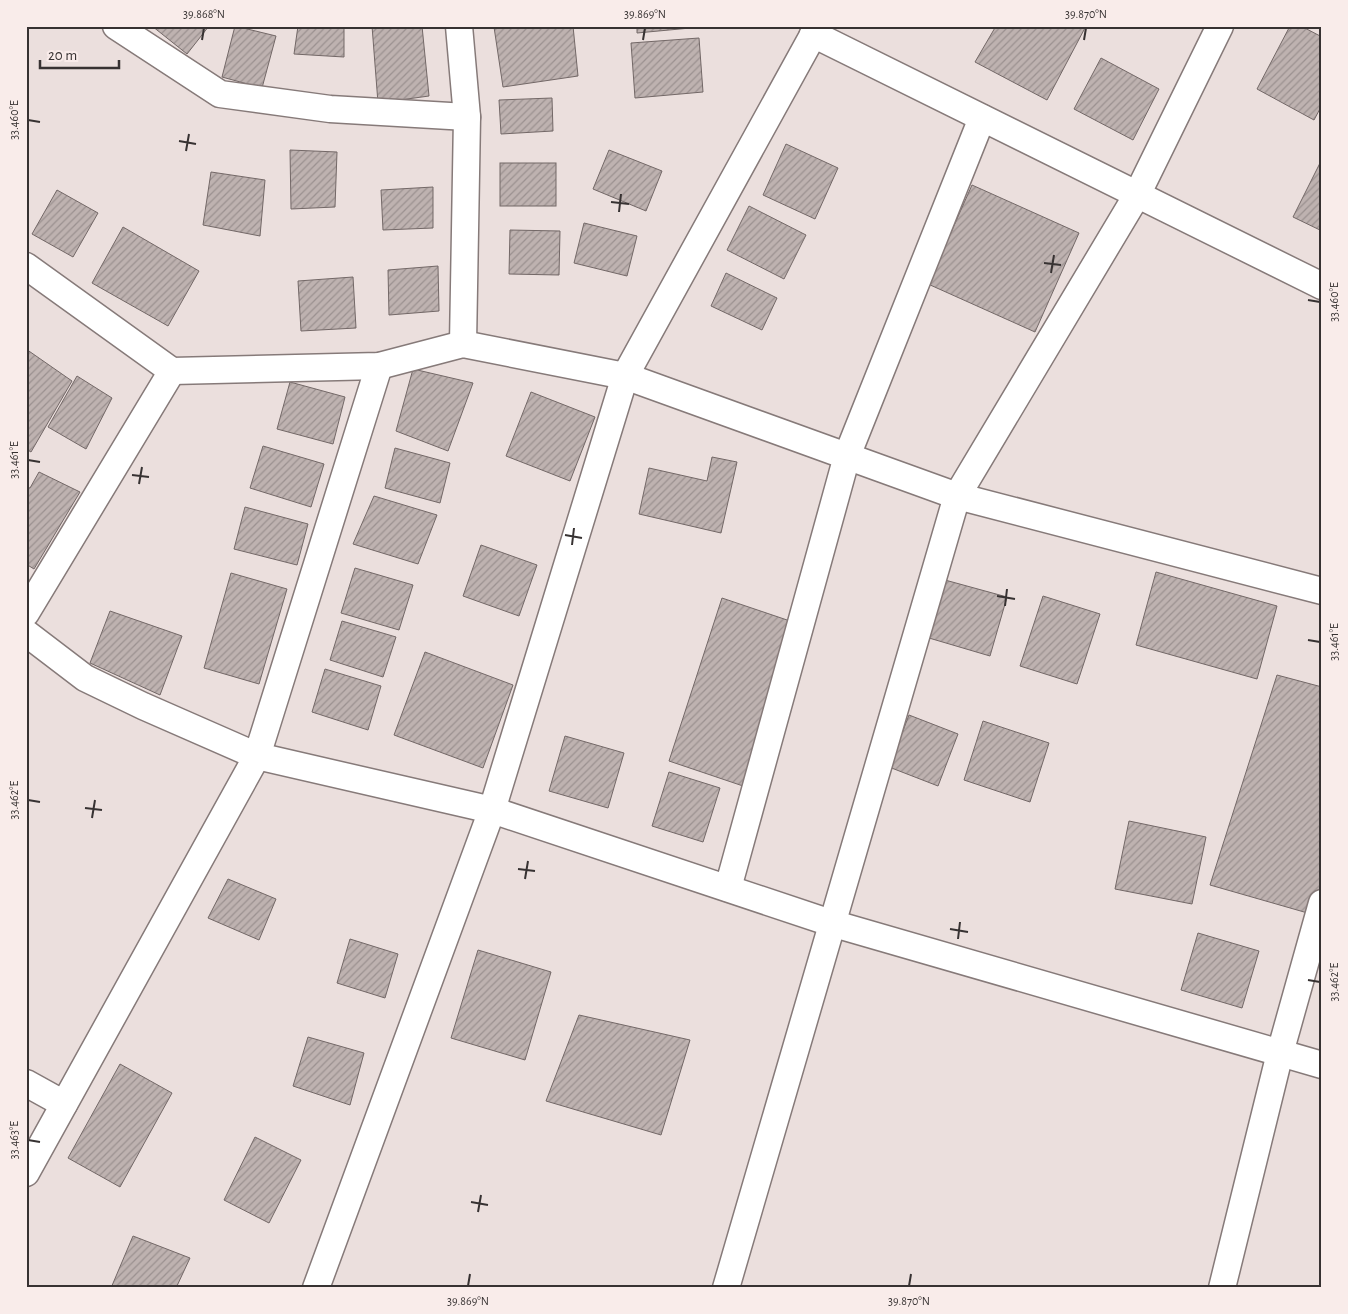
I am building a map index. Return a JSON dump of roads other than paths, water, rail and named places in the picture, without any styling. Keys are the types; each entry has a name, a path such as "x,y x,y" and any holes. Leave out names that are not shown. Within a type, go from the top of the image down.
{"street":[{"path":"116,26 220,94 330,109 467,117"},
{"path":"459,26 467,117 463,344"},
{"path":"726,1288 957,496 1138,195 1220,26"},
{"path":"316,1288 492,810 625,376 815,30 982,118 1322,286"},
{"path":"728,888 848,456 982,118"},
{"path":"26,266 172,371 379,366 463,344 625,376 957,496 1322,591"},
{"path":"26,1173 257,756 379,366"},
{"path":"172,371 27,616 85,678 143,706 257,756 492,810 831,923 1322,1065"},
{"path":"1222,1288 1280,1053 1322,903"},
{"path":"26,1083 64,1104"}]}
